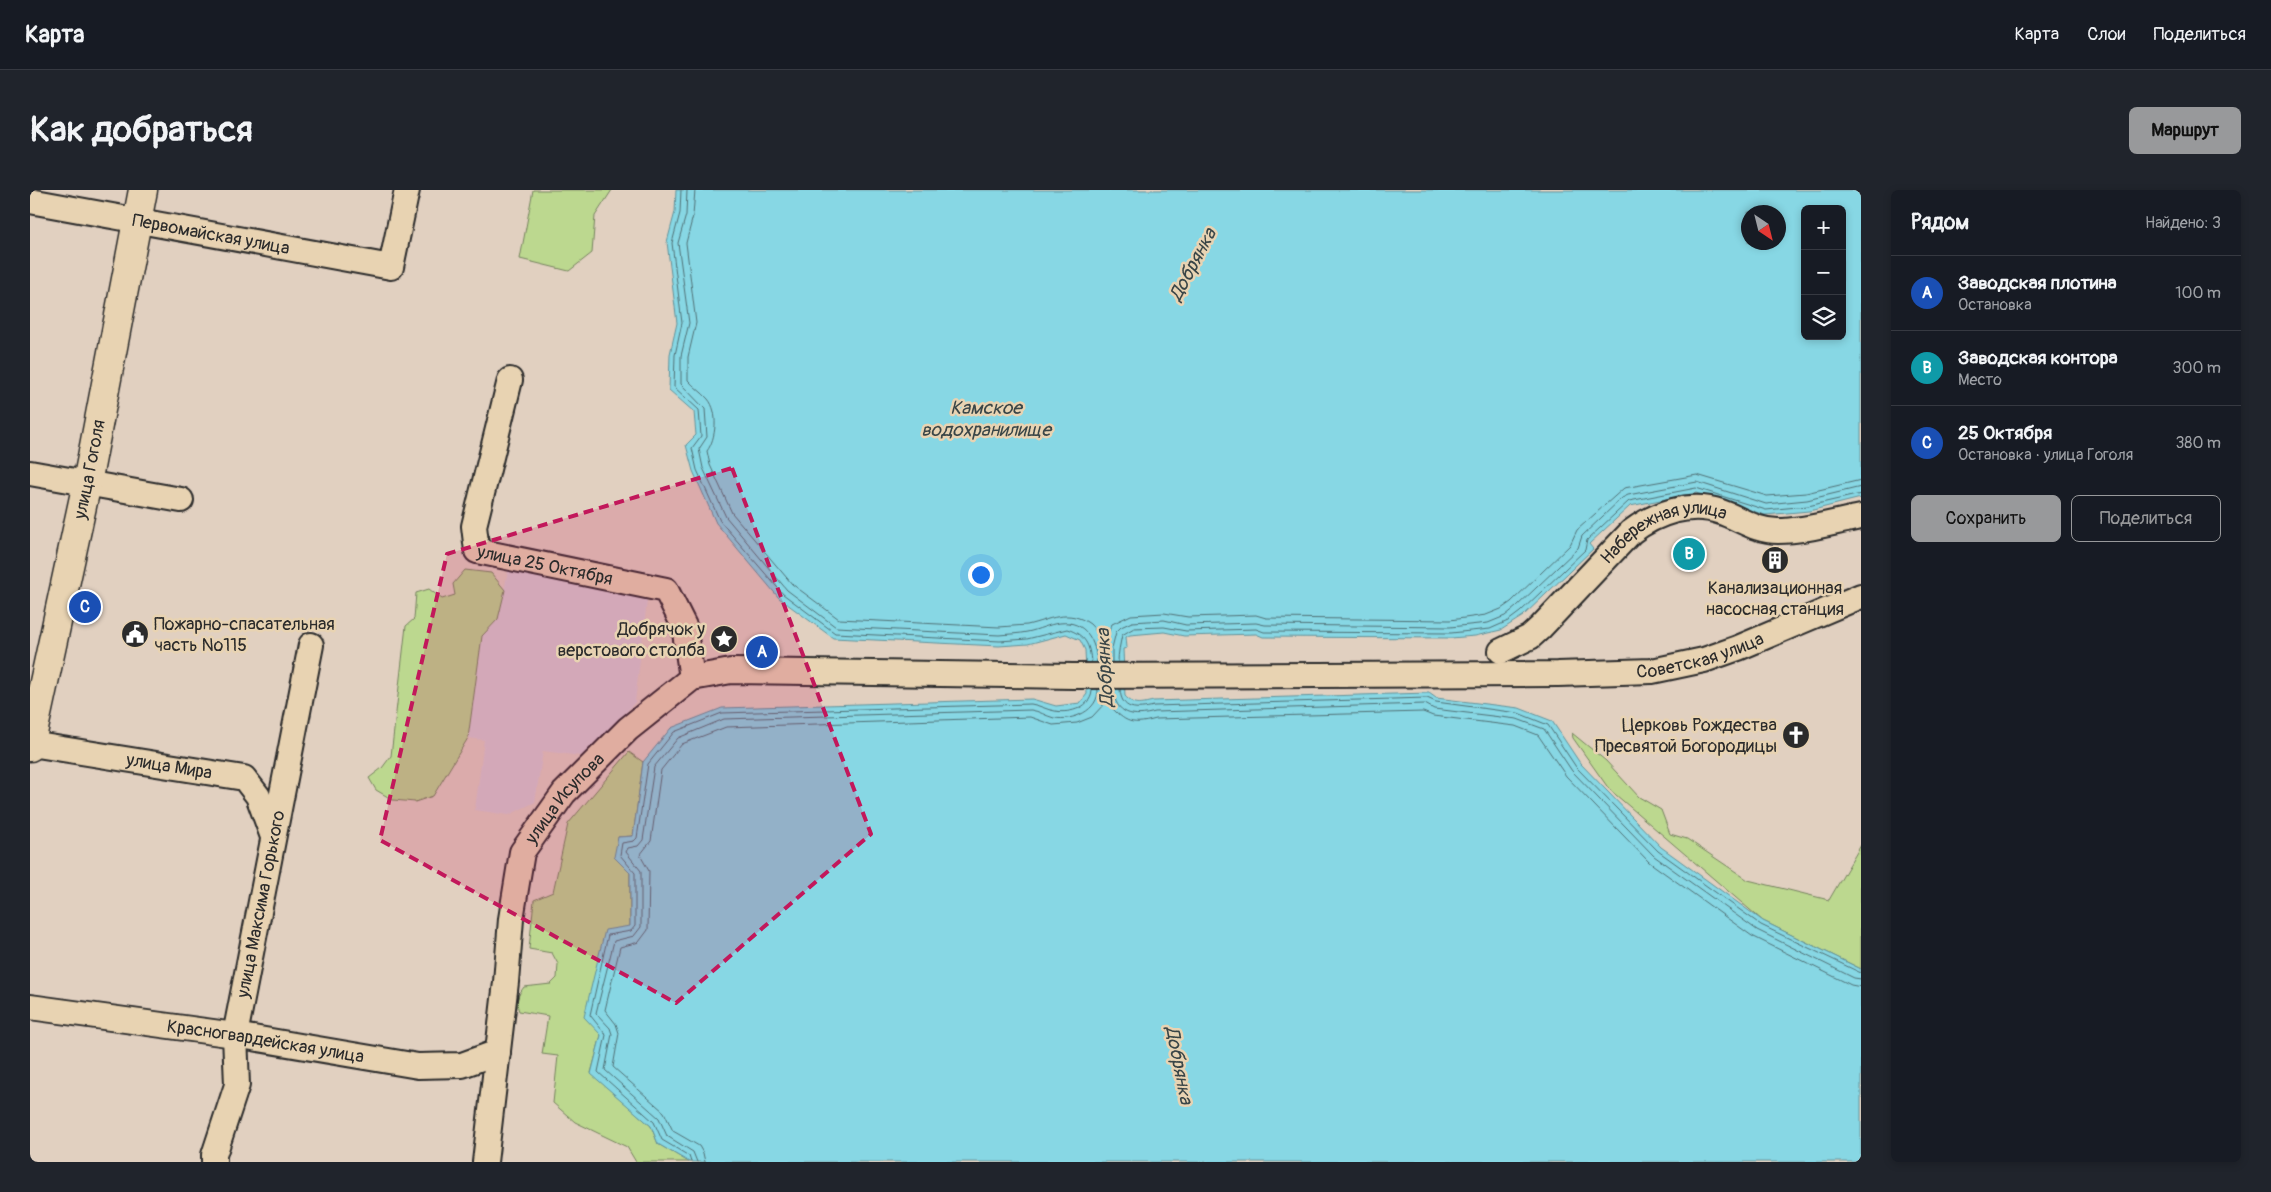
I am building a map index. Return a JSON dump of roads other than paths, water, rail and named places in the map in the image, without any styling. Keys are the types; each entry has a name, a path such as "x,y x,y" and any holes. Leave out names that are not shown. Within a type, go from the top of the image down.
{"main road":[{"name":"улица Гоголя","path":"30,745 87,483 143,190"}],"street":[{"name":"Первомайская улица","path":"30,201 136,222 391,266 406,190"},
{"name":"улица 25 Октября","path":"510,380 474,526 476,552 666,590 684,626 692,678"},
{"path":"30,473 181,500"},
{"name":"Набережная улица","path":"1501,651 1530,636 1540,628 1631,532 1647,520 1664,513 1688,509 1709,509 1721,512 1763,530 1778,531 1861,517"},
{"name":"Советская улица","path":"1142,675 1558,674 1652,671 1704,660 1763,638 1823,610 1861,596"},
{"name":"улица Максима Горького","path":"214,1162 237,1085 235,1036 311,644"},
{"name":"улица Исупова","path":"485,1162 512,919 522,852 564,793 590,764 628,729 692,678 731,671 1073,676 1142,675"},
{"name":"улица Мира","path":"30,745 244,778 258,796 273,837"},
{"name":"Красногвардейская улица","path":"30,1007 235,1036 418,1066 462,1065 498,1052"}],"water":[{"path":"676,190 1861,190 1861,498 1809,511 1765,515 1696,493 1630,506 1589,544 1593,549 1523,616 1501,630 1475,636 1451,638 1263,637 1256,634 1184,636 1164,632 1130,635 1126,637 1127,648 1123,649 1125,696 1131,701 1138,703 1429,693 1436,698 1519,708 1552,721 1580,763 1661,847 1763,921 1861,969 1861,1162 689,1162 658,1144 651,1126 591,1074 601,1035 584,1017 605,930 630,926 630,873 614,857 618,837 633,836 643,762 671,728 722,708 1032,699 1056,706 1080,703 1087,694 1085,650 1080,640 1066,634 1028,644 999,646 833,638 779,598 716,523 693,471 686,445 696,435 694,412 669,390 670,354 677,323 667,242 675,212"}],"place":[{"name":"Заводская контора","path":"1689,554"},
{"name":"Канализационная насосная станция","path":"1775,560"},
{"name":"25 Октября","path":"85,607"},
{"name":"Пожарно-спасательная часть №115","path":"135,634"},
{"name":"Добрячок у верстового столба","path":"724,639"},
{"name":"Заводская плотина","path":"762,652"},
{"name":"Церковь Рождества Пресвятой Богородицы","path":"1796,735"}],"water label":[{"name":"Добрянка","path":"1192,264"},
{"name":"Камское водохранилище","path":"986,418"},
{"name":"Добрянка","path":"1104,668"},
{"name":"Добрянка","path":"1180,1065"}]}
